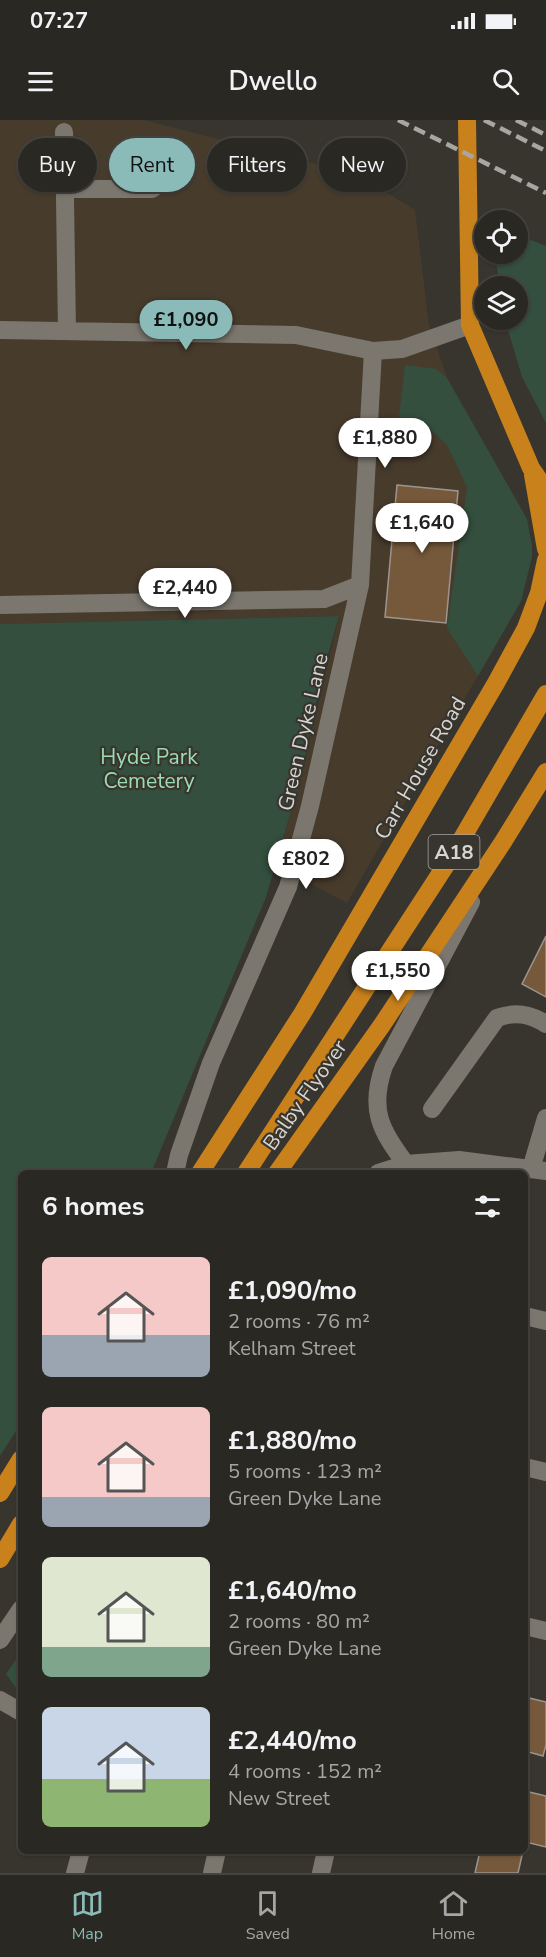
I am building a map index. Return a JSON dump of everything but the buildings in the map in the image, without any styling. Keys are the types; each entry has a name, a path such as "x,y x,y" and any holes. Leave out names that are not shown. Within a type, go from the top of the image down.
{"highway":[{"path":"467,120 470,325 531,468 546,490"},
{"path":"531,468 546,549"},
{"name":"Carr House Road","path":"202,1170 302,1014 496,683 526,628 539,593 546,561"},
{"name":"A18","path":"248,1170 453,854 546,694"},
{"name":"Balby Flyover","path":"279,1170 382,1025 503,842 546,772"},
{"path":"0,1493 18,1465"},
{"path":"0,1558 18,1529"}],"street":[{"path":"64,132 64,138"},
{"path":"65,192 67,331"},
{"path":"0,330 296,335 326,339 350,348 373,351 402,349 470,325"},
{"name":"Green Dyke Lane","path":"176,1170 211,1064 288,887 310,806 360,585 373,351"},
{"path":"0,605 324,599 360,585"},
{"path":"406,1164 387,1138 377,1108 377,1086 384,1066 503,842"},
{"path":"432,1109 497,1018 517,1013 546,1024"},
{"path":"387,1170 406,1164 459,1160 538,1170 546,1118"},
{"path":"528,1317 546,1321"},
{"path":"528,1468 546,1472"},
{"path":"0,1640 18,1613"},
{"path":"528,1627 546,1631"},
{"path":"0,1700 18,1710"},
{"path":"75,1873 80,1854"},
{"path":"212,1873 216,1854"},
{"path":"321,1873 326,1854"}],"shaded area":[{"path":"0,120 144,120 215,138 207,138 207,192 307,192 307,162 319,165 319,192 386,192 415,210 429,325 447,378 527,519 532,557 521,601 347,903 276,865 301,777 339,616 0,624"}],"green space":[{"path":"528,239 546,246 546,423 522,377 508,330 528,330 528,276 498,276 497,264 528,264"},
{"path":"405,365 436,369 447,378 527,519 532,557 521,601 478,676 447,628 467,487 447,445 427,426 399,417"},
{"name":"Hyde Park Cemetery","path":"339,616 321,679 301,777 266,897 152,1170 18,1170 18,1428 0,1456 0,624"},
{"path":"18,1656 18,1691 6,1674"}],"railway":[{"path":"398,120 546,193"},
{"path":"484,120 546,151"},
{"path":"516,120 546,135"}]}
